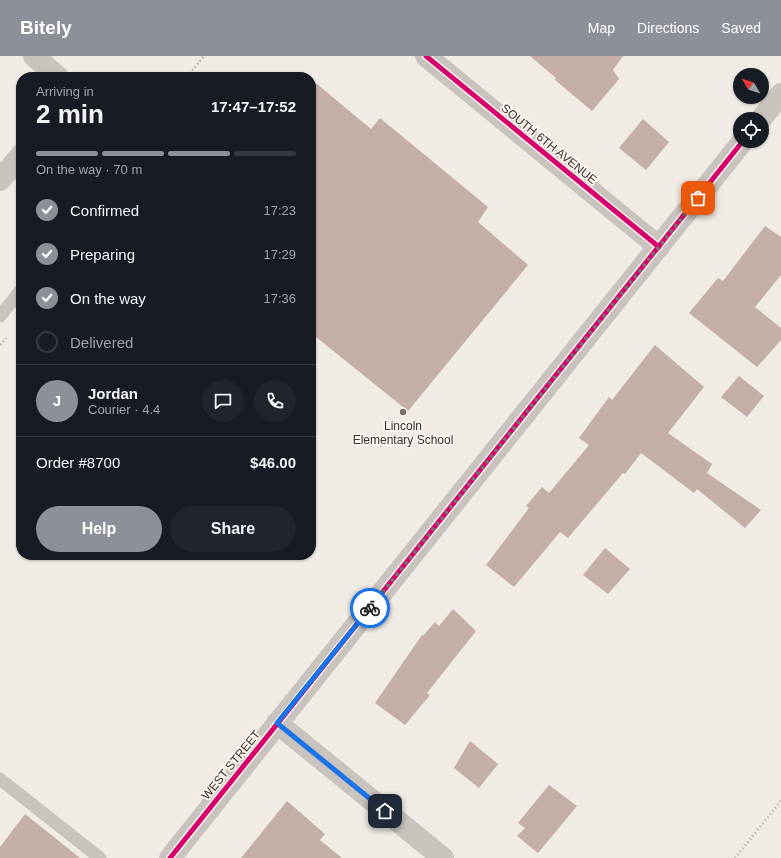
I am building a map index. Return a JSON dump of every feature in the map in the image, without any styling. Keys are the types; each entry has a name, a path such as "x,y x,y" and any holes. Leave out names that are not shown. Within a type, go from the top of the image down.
{"street":[{"path":"34,56 52,72"},
{"name":"SOUTH 6TH AVENUE","path":"426,56 659,247"},
{"path":"767,112 781,94"},
{"name":"WEST STREET","path":"170,858 738,148"},
{"path":"0,180 16,161"},
{"path":"277,723 443,858"}],"lane":[{"path":"0,316 16,296"},
{"path":"0,779 100,858"}],"path":[{"path":"191,72 204,56"}],"building":[{"path":"530,56 623,56 613,70 619,79 592,111 555,80 556,78"},
{"path":"316,83 371,129 380,118 488,207 478,222 528,265 408,411 316,337"},
{"path":"643,119 669,142 646,170 619,148"},
{"path":"765,226 781,237 781,275 755,307 781,328 781,340 757,367 689,313 718,278 723,281"},
{"path":"655,345 704,387 668,433 712,464 707,473 761,510 745,528 697,489 694,493 641,453 625,474 623,473 568,538 560,532 514,587 486,565 529,508 526,506 542,487 549,493 589,445 579,438 609,397 612,400"},
{"path":"739,376 764,396 747,417 721,397"},
{"path":"605,548 630,569 608,594 583,575"},
{"path":"453,609 476,631 427,693 430,695 405,725 375,703 422,635 423,636 435,622 439,626"},
{"path":"470,741 498,764 479,788 454,768"},
{"path":"549,785 577,806 538,853 517,836 525,828 518,823"},
{"path":"287,801 325,834 320,840 342,858 241,858"},
{"path":"25,814 80,858 0,858 0,847"}],"railway":[{"path":"735,858 781,801"}],"cycle path":[{"path":"426,56 659,247"},
{"path":"170,858 737,148"}],"way so far":[{"path":"370,608 698,198"}],"place":[{"name":"Lincoln Elementary School","path":"403,412"}],"route":[{"path":"370,608 277,723 385,811"}]}
